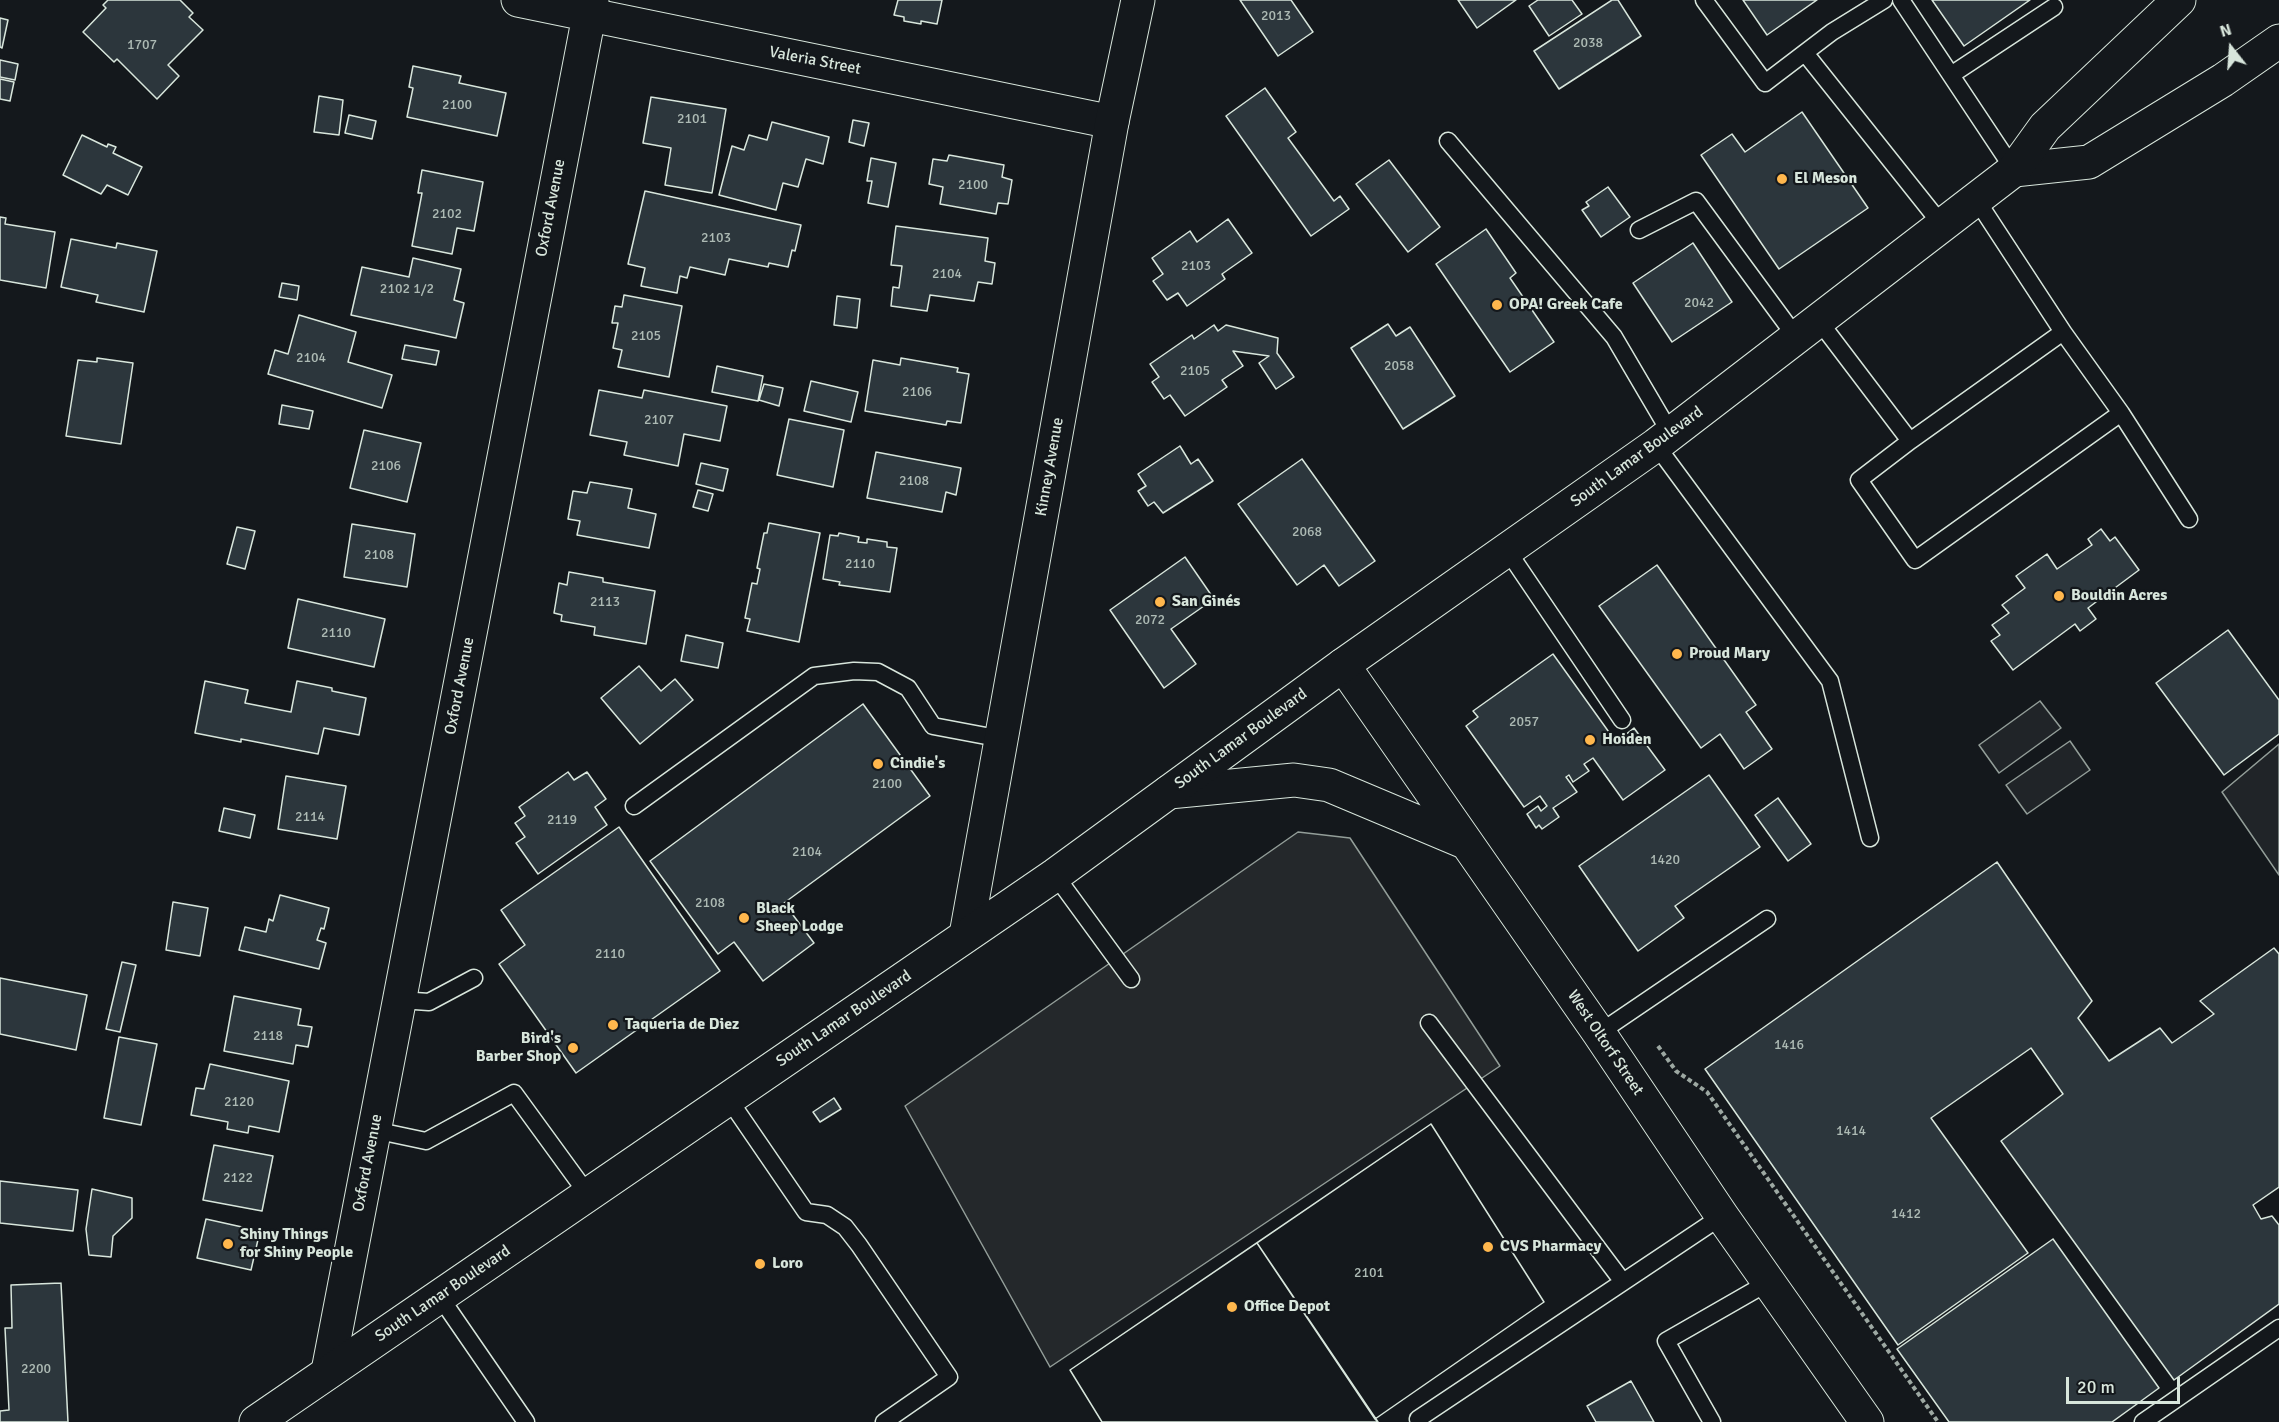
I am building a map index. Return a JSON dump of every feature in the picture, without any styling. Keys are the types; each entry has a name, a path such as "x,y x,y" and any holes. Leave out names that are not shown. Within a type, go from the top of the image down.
{"main road":[{"name":"Valeria Street","path":"518,0 590,8 1112,122"},
{"name":"Kinney Avenue","path":"966,935 1112,122 1138,0"},
{"name":"South Lamar Boulevard","path":"256,1422 1055,875 1343,665 1663,439 2014,170 2045,127 2180,0"},
{"name":"Oxford Avenue","path":"328,1371 590,8"},
{"path":"2014,170 2089,162 2223,80 2279,41"},
{"name":"West Oltorf Street","path":"1343,665 1599,1033 1722,1216 1867,1422"},
{"path":"1169,792 1294,780 1329,784 1467,843"}],"lane":[{"path":"1704,0 1764,83 1832,32 1884,0"},
{"path":"1901,0 2014,170"},
{"path":"1951,75 2054,7"},
{"path":"1805,53 1942,225"},
{"path":"1448,141 1614,337 1663,439 1830,681 1870,838"},
{"path":"1976,199 2063,332 2121,413 2189,519"},
{"path":"1639,230 1696,201 1807,329 1910,441"},
{"path":"2063,332 1859,480 1915,560 2121,413"},
{"path":"1507,550 1622,720"},
{"path":"634,806 814,675 854,671 878,672 908,688 933,726 1002,739"},
{"path":"1055,875 1131,979"},
{"path":"1599,1033 1767,919"},
{"path":"400,1000 429,1002 474,978"},
{"path":"1429,1023 1623,1282"},
{"path":"374,1130 426,1141 514,1093 589,1196"},
{"path":"728,1098 806,1212 827,1215 845,1227 949,1377 884,1422"},
{"path":"1418,1419 1722,1216"},
{"path":"1712,1422 1666,1341 1768,1282"},
{"path":"440,1297 526,1422"},
{"path":"2143,1422 2279,1328"}],"path":[{"path":"1658,1046 1676,1071 1707,1092 1938,1422"}],"shaded area":[{"path":"2040,701 2061,728 1999,773 1979,745"},
{"path":"2070,741 2090,770 2027,814 2006,785"},
{"path":"2279,744 2279,875 2222,792"},
{"path":"1298,832 1350,838 1500,1066 1050,1367 905,1106"}],"building":[{"path":"108,0 180,0 193,13 189,17 203,30 168,65 179,76 157,99 117,59 114,62 83,32 106,8 103,5"},
{"path":"898,0 942,0 937,24 904,21 904,17 894,15"},
{"path":"1240,0 1291,0 1313,32 1278,56"},
{"path":"1458,0 1516,0 1477,28"},
{"path":"1538,0 1572,0 1582,14 1549,36 1529,6"},
{"path":"1612,0 1618,0 1641,36 1559,89 1534,51"},
{"path":"1743,0 1817,0 1767,35"},
{"path":"1932,0 2030,0 1964,46"},
{"path":"0,18 8,20 2,48 0,47"},
{"path":"0,60 18,64 15,80 0,77"},
{"path":"413,66 461,76 459,83 506,93 497,136 407,117 413,88 409,87"},
{"path":"0,79 14,82 10,101 0,99"},
{"path":"1265,88 1296,132 1288,138 1334,201 1340,196 1349,209 1311,236 1226,116"},
{"path":"319,96 343,100 339,135 314,132"},
{"path":"651,97 726,109 712,193 665,185 671,148 643,143"},
{"path":"1802,112 1868,208 1779,269 1701,155 1732,134 1745,152"},
{"path":"349,115 376,121 372,139 345,133"},
{"path":"853,120 869,123 864,146 849,142"},
{"path":"772,122 829,137 823,164 806,159 798,187 783,183 776,210 719,195 732,146 744,150 749,135 767,140"},
{"path":"82,135 107,147 108,144 116,147 113,153 142,167 128,195 107,185 101,194 63,175"},
{"path":"949,155 1004,165 1002,177 1012,180 1008,204 998,203 996,214 940,204 943,187 929,184 933,159 947,161"},
{"path":"871,158 896,163 888,207 868,203 872,181 867,181"},
{"path":"1389,160 1440,227 1408,252 1356,184"},
{"path":"422,170 483,182 474,231 457,228 452,254 412,246 422,193 418,193"},
{"path":"1608,187 1630,217 1601,237 1582,210 1589,206 1586,202"},
{"path":"645,191 801,225 795,251 792,250 788,267 769,263 768,267 729,259 725,275 690,267 687,278 680,276 677,293 641,286 645,268 628,264"},
{"path":"0,217 6,218 5,224 55,232 46,288 0,280"},
{"path":"1228,219 1252,253 1222,274 1225,279 1187,306 1178,293 1167,300 1153,281 1163,274 1152,258 1190,231 1197,242"},
{"path":"896,226 988,238 985,261 995,263 992,284 978,282 974,301 930,295 927,311 891,306 893,287 899,288 902,266 891,265"},
{"name":"OPA! Greek Cafe","path":"1486,229 1516,273 1510,278 1554,342 1510,372 1436,264"},
{"path":"71,239 116,248 117,243 157,251 144,312 96,302 98,295 61,287"},
{"path":"1693,243 1732,302 1672,342 1633,283"},
{"path":"413,258 461,269 454,300 464,303 456,338 351,315 362,267 409,277"},
{"path":"282,283 299,286 297,300 279,297"},
{"path":"624,295 682,306 669,377 618,367 622,350 613,348 618,323 612,323 615,306 622,307"},
{"path":"837,296 860,299 857,328 834,325"},
{"path":"299,315 356,332 348,362 392,375 382,408 268,374 275,350 288,354"},
{"path":"1388,324 1396,336 1410,327 1455,396 1403,429 1351,348"},
{"path":"1214,325 1218,331 1226,325 1278,338 1277,353 1294,377 1276,389 1259,363 1269,356 1233,351 1243,366 1222,380 1227,387 1185,416 1170,395 1164,399 1152,382 1159,377 1150,364 1192,335 1194,339"},
{"path":"405,345 439,351 436,365 402,359"},
{"path":"97,358 133,363 121,444 66,436 78,360 97,362"},
{"path":"901,358 958,368 957,372 969,374 961,423 947,421 946,425 865,411 873,360 900,365"},
{"path":"717,366 763,376 758,401 712,392"},
{"path":"811,381 858,392 851,422 804,411"},
{"path":"764,384 783,388 779,406 759,400"},
{"path":"599,390 642,398 644,390 727,406 720,441 684,434 678,466 624,455 627,442 590,435"},
{"path":"282,405 313,411 309,429 279,424"},
{"path":"789,419 844,430 833,487 777,475"},
{"path":"364,430 421,443 407,502 350,488"},
{"path":"1180,446 1191,464 1198,459 1213,481 1163,513 1154,502 1148,506 1138,491 1146,486 1138,474"},
{"path":"876,452 961,468 956,495 946,492 942,512 867,498"},
{"path":"1302,459 1375,561 1339,586 1324,565 1297,585 1238,504"},
{"path":"701,463 728,469 723,491 696,484"},
{"path":"590,482 632,489 628,508 656,514 649,548 577,535 580,521 568,519 573,491 587,493"},
{"path":"698,490 713,494 708,511 693,507"},
{"path":"769,523 820,533 799,642 747,631 750,619 745,618 752,583 757,584 760,569 757,568 764,533 767,533"},
{"path":"352,524 415,534 407,587 344,577"},
{"path":"237,527 255,531 245,569 227,564"},
{"name":"Bouldin Acres","path":"2101,529 2110,541 2115,537 2139,570 2088,608 2096,619 2080,631 2075,624 2013,670 1991,641 2000,635 1992,625 2009,613 2002,605 2025,588 2016,576 2047,554 2057,569 2092,545 2088,539"},
{"path":"839,533 859,537 858,542 867,543 867,539 887,542 887,547 897,548 890,592 839,585 840,582 823,579 830,535 838,536"},
{"path":"1185,557 1214,599 1171,629 1196,664 1164,688 1110,610"},
{"name":"Proud Mary","path":"1657,565 1756,705 1746,712 1772,749 1744,769 1720,734 1701,748 1599,606"},
{"path":"569,572 603,578 603,582 655,591 646,644 594,635 595,627 561,621 562,615 554,613 559,583 567,585"},
{"path":"298,599 385,619 374,667 288,648"},
{"path":"2228,630 2279,700 2279,734 2224,775 2156,683"},
{"path":"686,635 723,643 718,668 681,661"},
{"path":"1553,654 1616,742 1634,728 1665,770 1623,800 1593,758 1584,764 1589,771 1573,782 1569,775 1566,777 1577,792 1553,808 1559,817 1542,829 1539,825 1536,828 1527,814 1538,806 1541,811 1547,806 1540,796 1524,807 1466,726 1478,717 1473,711"},
{"path":"639,666 661,691 675,679 693,700 640,744 601,698"},
{"path":"205,681 248,690 245,703 291,712 297,681 366,698 359,735 324,728 318,754 241,739 241,742 195,733"},
{"path":"863,704 930,796 784,903 814,943 763,981 734,942 718,954 650,861"},
{"path":"568,772 574,780 587,772 606,799 595,807 607,825 538,874 516,843 525,837 515,823 525,816 519,807"},
{"path":"1709,775 1760,847 1675,906 1684,918 1638,951 1579,866"},
{"path":"286,776 346,786 337,839 278,829"},
{"path":"1778,798 1811,844 1788,861 1755,815"},
{"path":"224,808 255,815 250,838 219,831"},
{"path":"619,827 720,971 576,1073 499,964 525,945 501,910"},
{"path":"1997,862 2092,1001 2078,1018 2109,1061 2160,1028 2172,1043 2214,1014 2200,1001 2274,948 2279,954 2279,1187 2253,1205 2261,1219 2272,1216 2279,1225 2279,1304 2174,1380 2001,1141 2063,1094 2031,1048 1931,1118 2028,1253 1898,1345 1705,1069"},
{"path":"280,895 329,908 324,929 321,928 317,940 326,943 319,969 239,950 245,927 266,932 269,919 273,921"},
{"path":"173,902 208,908 200,956 166,950"},
{"path":"122,962 136,965 120,1032 106,1029"},
{"path":"0,978 87,995 76,1050 0,1034"},
{"path":"234,996 301,1009 298,1025 312,1027 308,1047 296,1045 293,1064 224,1051"},
{"path":"119,1037 157,1044 141,1125 104,1118"},
{"path":"210,1064 289,1081 279,1132 249,1126 248,1133 227,1129 228,1122 191,1115 196,1088 204,1089"},
{"path":"834,1098 841,1109 820,1122 813,1112"},
{"path":"1431,1124 1544,1302 1375,1419 1378,1422 1102,1422 1070,1370"},
{"name":"CVS Pharmacy","path":"1431,1124 1544,1302 1375,1419 1257,1243"},
{"path":"214,1145 273,1156 262,1211 203,1200"},
{"path":"0,1181 78,1190 73,1231 0,1223"},
{"path":"92,1189 132,1198 132,1218 113,1236 111,1257 89,1255 86,1229"},
{"name":"Shiny Things for Shiny People","path":"206,1219 260,1231 251,1270 197,1258"},
{"path":"2053,1239 2159,1388 2112,1422 1949,1422 1897,1349"},
{"name":"Office Depot","path":"1257,1243 1378,1422 1102,1422 1070,1370"},
{"path":"61,1283 68,1422 0,1422 0,1411 9,1410 5,1328 12,1328 11,1285"},
{"path":"1631,1381 1654,1422 1596,1422 1587,1406"}],"place":[{"name":"El Meson","path":"1782,179"},
{"name":"OPA! Greek Cafe","path":"1497,305"},
{"name":"Bouldin Acres","path":"2059,596"},
{"name":"San Ginés","path":"1160,602"},
{"name":"Proud Mary","path":"1677,654"},
{"name":"Hoiden","path":"1590,740"},
{"name":"Cindie's","path":"878,764"},
{"name":"Black Sheep Lodge","path":"744,918"},
{"name":"Taqueria de Diez","path":"613,1025"},
{"name":"Bird's Barber Shop","path":"573,1048"},
{"name":"Shiny Things for Shiny People","path":"228,1244"},
{"name":"CVS Pharmacy","path":"1488,1247"},
{"name":"Loro","path":"760,1264"},
{"name":"Office Depot","path":"1232,1307"}]}
